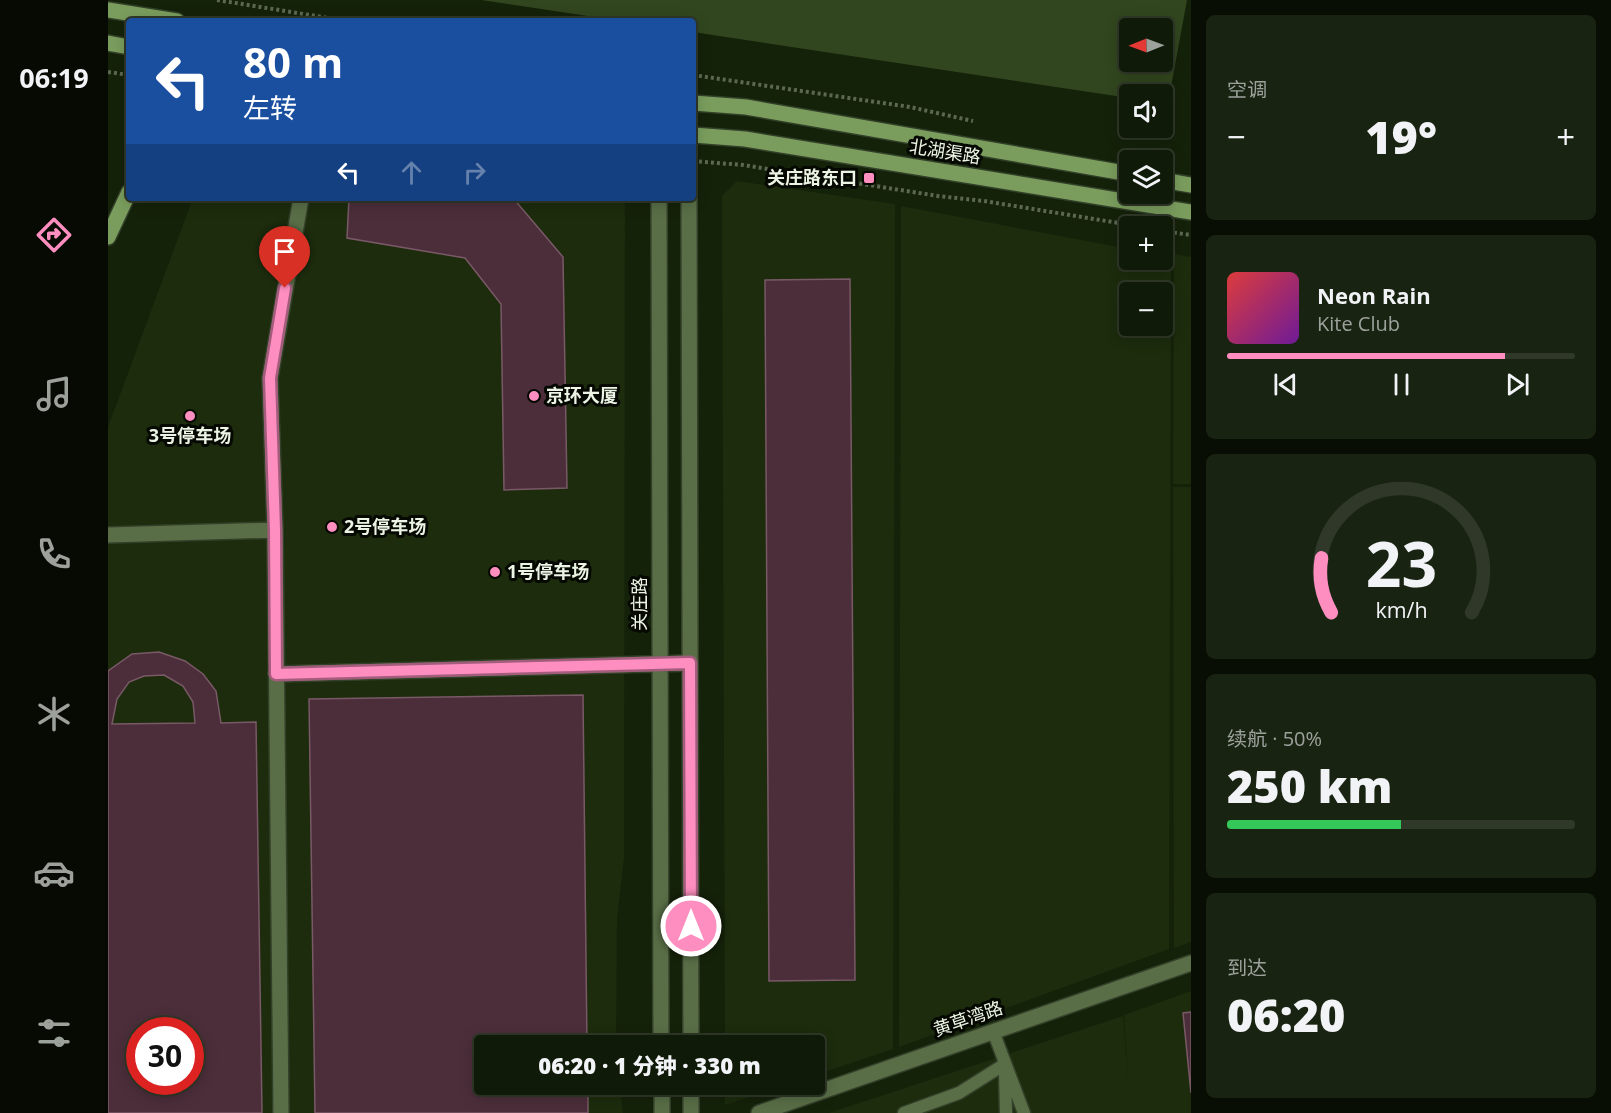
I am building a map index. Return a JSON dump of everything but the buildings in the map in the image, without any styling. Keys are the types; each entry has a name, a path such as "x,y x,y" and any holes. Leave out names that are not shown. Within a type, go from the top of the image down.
{"main road":[{"path":"108,10 158,18"},
{"path":"108,43 126,46"},
{"name":"北湖渠路","path":"696,103 747,107 1119,172"},
{"name":"北湖渠路","path":"696,135 745,139 1191,212"},
{"path":"1173,182 1191,185"},
{"path":"108,237 126,198"}],"street":[{"path":"281,1113 275,530 270,378 300,201"},
{"name":"关庄路","path":"659,201 662,1035"},
{"path":"689,201 691,1035"},
{"path":"108,534 275,530"},
{"path":"276,674 690,663"},
{"name":"黄草湾路","path":"759,1113 1191,963"},
{"path":"662,1095 662,1113"},
{"path":"691,1095 691,1113"}],"lane":[{"path":"993,1031 1024,1113"},
{"path":"904,1113 959,1093 1005,1064"},
{"path":"1005,1064 1006,1113"}],"path":[{"path":"217,0 328,18"},
{"path":"108,72 126,75"},
{"path":"696,75 910,107 973,121"},
{"path":"696,161 742,165 1119,223"},
{"path":"1173,233 1191,236"}],"shaded area":[{"path":"481,0 1187,0 1172,84 1119,84 1119,96 696,32 696,18 601,18"},
{"path":"737,181 895,204 893,1049 825,1072 825,1035 725,1035 722,196"},
{"path":"192,201 625,201 624,857 617,919 616,1035 474,1035 474,1095 621,1095 623,1113 108,1113 108,427"},
{"path":"901,206 1119,247 1119,270 1171,270 1171,282 1119,282 1119,336 1171,336 1169,949 899,1047"},
{"path":"1174,254 1191,257 1191,484 1173,484"},
{"path":"1173,487 1191,487 1191,942 1174,948"},
{"path":"1191,991 1191,1113 829,1113 1123,1016 1128,1079 1124,1015"},
{"path":"725,1095 756,1095 725,1105"}],"place":[{"name":"关庄路东口","path":"869,178"},
{"name":"京环大厦","path":"534,396"},
{"name":"3号停车场","path":"190,416"},
{"name":"2号停车场","path":"332,527"},
{"name":"1号停车场","path":"495,572"}],"route":[{"path":"285,288 270,378 275,530 276,674 690,663 691,926"}]}
